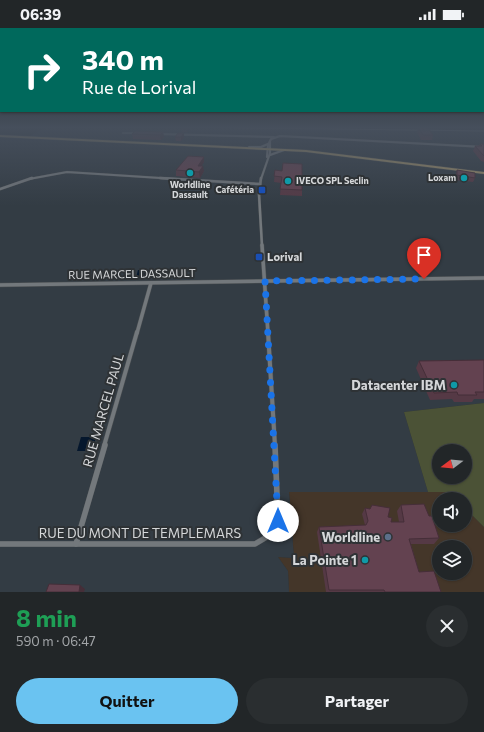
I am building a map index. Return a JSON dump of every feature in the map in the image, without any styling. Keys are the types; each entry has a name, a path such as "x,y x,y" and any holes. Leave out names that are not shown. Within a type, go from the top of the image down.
{"main road":[{"path":"332,153 484,173"}],"street":[{"path":"265,281 260,184 269,154"},
{"path":"0,189 31,178 67,172 260,184"},
{"name":"RUE MARCEL DASSAULT","path":"0,285 484,278"},
{"name":"RUE DU MONT DE TEMPLEMARS","path":"0,544 249,544 263,541 274,530 279,514 265,281"},
{"name":"RUE MARCEL PAUL","path":"76,544 151,283"}],"shaded area":[{"path":"0,153 484,153 484,403 404,412 428,492 289,492 294,558 278,557 288,571 289,592 0,592"},
{"name":"Worldline","path":"289,492 432,492 432,532 472,532 472,515 484,527 484,592 289,592 288,571 278,557 294,558"}],"green space":[{"path":"484,403 484,527 472,515 472,492 428,492 404,412"}],"water":[{"path":"138,270 163,270 161,278 136,278"},
{"path":"81,437 96,437 92,451 77,451"}],"building":[{"path":"188,156 204,157 198,166 203,166 199,172 176,170"},
{"name":"IVECO SPL Seclin","path":"283,163 302,164 302,190 280,189 282,177 274,176 275,170 282,171"},
{"path":"457,170 475,173 475,178 457,175"},
{"name":"Datacenter IBM","path":"484,360 484,392 475,392 477,395 458,395 457,392 434,393 419,361"},
{"name":"La Pointe 1","path":"424,504 429,516 432,516 432,532 437,532 439,538 409,539 419,572 432,571 432,580 437,580 441,592 329,590 319,527 366,525 368,521 365,508 370,509 372,505 390,508 388,517 392,518 391,522 404,522 401,505"},
{"path":"49,584 80,585 79,592 46,592"}],"place":[{"name":"Worldline Dassault","path":"190,173"},
{"name":"Loxam","path":"464,178"},
{"name":"IVECO SPL Seclin","path":"288,181"},
{"name":"Cafétéria","path":"262,190"},
{"name":"Lorival","path":"259,257"},
{"name":"Datacenter IBM","path":"454,385"},
{"name":"Worldline","path":"388,537"},
{"name":"La Pointe 1","path":"365,560"}],"route":[{"path":"278,521 278,486 265,281 424,279"}]}
